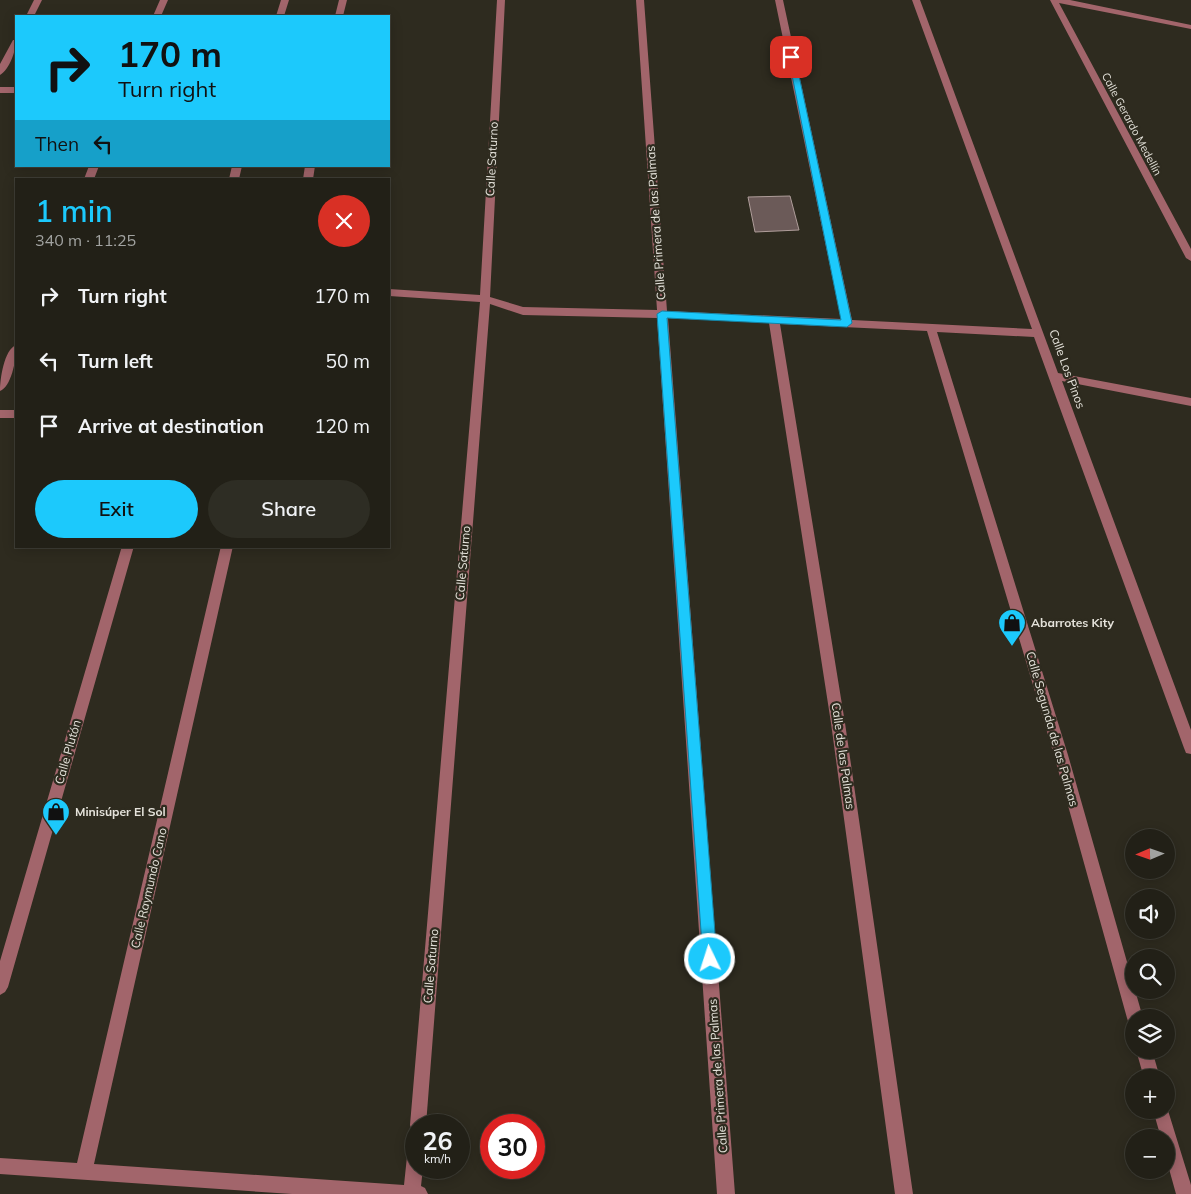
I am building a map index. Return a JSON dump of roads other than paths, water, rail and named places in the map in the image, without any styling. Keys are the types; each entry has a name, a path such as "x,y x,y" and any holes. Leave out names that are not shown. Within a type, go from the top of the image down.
{"street":[{"path":"30,15 38,0"},
{"path":"157,15 164,0"},
{"path":"280,15 285,0"},
{"path":"339,15 343,0"},
{"name":"Calle Saturno","path":"419,1114 484,299 501,0"},
{"name":"Calle Primera de las Palmas","path":"640,0 726,1194"},
{"path":"779,0 847,323"},
{"name":"Calle Los Pinos","path":"916,0 1191,748"},
{"name":"Calle Gerardo Medellín","path":"1054,0 1191,258"},
{"path":"1058,0 1191,27"},
{"path":"0,72 15,44"},
{"path":"0,90 15,90"},
{"path":"390,292 484,299 523,311 662,314 1039,333"},
{"name":"Calle de las Palmas","path":"774,320 838,723 904,1194"},
{"name":"Calle Segunda de las Palmas","path":"931,328 1061,755 1132,1009"},
{"path":"0,387 15,351"},
{"path":"1055,376 1191,402"},
{"path":"0,414 15,414"},
{"name":"Calle Plutón","path":"0,987 127,548"},
{"name":"Calle Raymundo Cano","path":"84,1172 227,548"},
{"path":"1164,1119 1185,1194"},
{"path":"0,1166 415,1194 415,1179"}],"place":[{"name":"Abarrotes Kity","path":"1012,647"},
{"name":"Minisúper El Sol","path":"56,836"}]}
